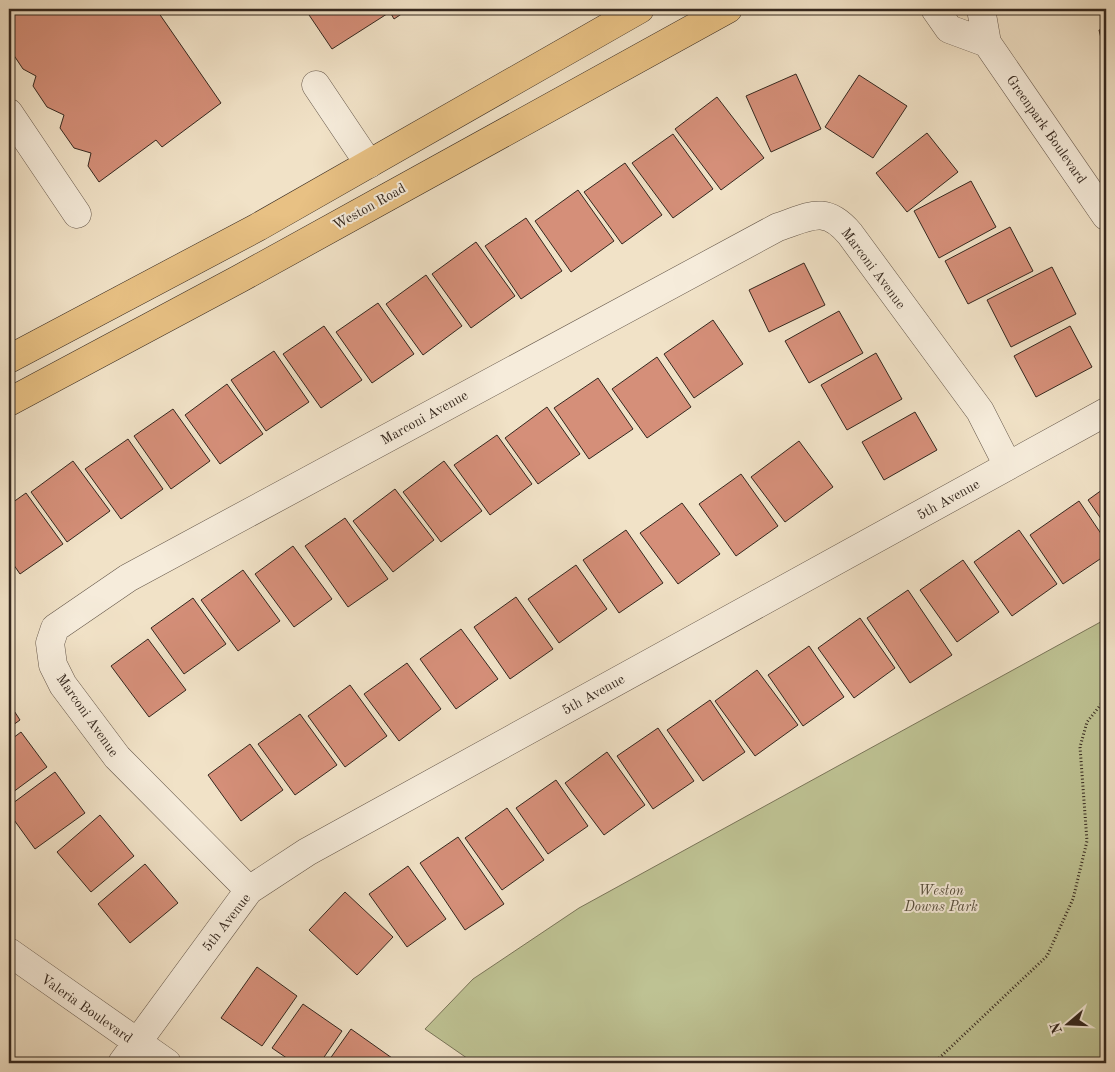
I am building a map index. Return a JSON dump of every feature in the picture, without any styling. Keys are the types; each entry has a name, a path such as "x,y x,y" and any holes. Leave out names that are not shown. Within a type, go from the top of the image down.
{"main road":[{"path":"9,359 249,232 640,9"},
{"name":"Weston Road","path":"9,402 238,279 728,9"}],"street":[{"path":"935,9 949,29 987,43"},
{"name":"Greenpark Boulevard","path":"981,9 987,43 1106,216"},
{"path":"316,85 369,164"},
{"path":"9,113 77,214"},
{"name":"Marconi Avenue","path":"250,890 117,757 63,685 53,665 50,643 55,628 128,578 778,227 820,214 839,221 856,242 980,410 1008,466"},
{"name":"5th Avenue","path":"129,1053 250,890 307,852 1106,412"},
{"name":"Valeria Boulevard","path":"9,952 129,1053 167,1063"}],"path":[{"path":"934,1063 1047,956 1073,899 1087,841 1080,747 1087,722 1106,698"}],"green space":[{"name":"Weston Downs Park","path":"1106,619 1106,1063 474,1063 425,1029 473,979 579,908"}],"building":[{"path":"9,9 156,9 221,103 162,147 156,140 99,182 88,166 91,153 74,148 60,128 64,115 47,107 33,86 36,76 23,69 9,48"},
{"path":"305,9 409,9 394,19 390,12 332,49"},
{"path":"1106,28 1106,59 1099,30"},
{"path":"796,74 821,129 771,152 746,96"},
{"path":"859,75 907,106 873,158 825,127"},
{"path":"717,97 764,158 721,190 675,129"},
{"path":"927,133 958,172 907,212 876,173"},
{"path":"673,134 713,189 673,218 632,163"},
{"path":"625,163 662,215 622,244 584,192"},
{"path":"971,181 996,227 939,258 914,211"},
{"path":"578,190 614,241 571,272 535,221"},
{"path":"526,218 562,271 521,299 485,246"},
{"path":"1010,227 1033,271 968,304 945,261"},
{"path":"476,242 515,296 471,328 432,274"},
{"path":"804,263 825,305 769,332 749,290"},
{"path":"1052,267 1076,314 1011,347 987,300"},
{"path":"426,275 462,326 423,355 386,304"},
{"path":"378,303 414,354 372,383 336,332"},
{"path":"839,311 863,353 809,383 785,341"},
{"path":"713,320 743,364 694,398 664,354"},
{"path":"324,326 362,380 321,408 283,354"},
{"path":"1070,326 1092,367 1036,397 1014,356"},
{"path":"274,351 309,402 266,431 231,380"},
{"path":"876,353 902,399 847,430 821,385"},
{"path":"657,357 691,407 647,438 612,389"},
{"path":"598,378 633,429 589,459 554,408"},
{"path":"227,384 263,434 220,464 185,415"},
{"path":"547,407 580,454 538,484 505,438"},
{"path":"173,409 210,461 171,489 134,436"},
{"path":"915,412 937,450 884,480 862,442"},
{"path":"497,435 532,484 490,515 454,465"},
{"path":"128,439 163,489 121,519 85,469"},
{"path":"799,441 833,487 785,522 751,477"},
{"path":"73,461 110,511 67,542 31,492"},
{"path":"444,461 482,511 441,542 403,492"},
{"path":"741,474 778,526 736,556 699,504"},
{"path":"1106,487 1106,526 1088,500"},
{"path":"395,489 434,540 393,572 353,521"},
{"path":"26,493 63,544 20,574 9,558 9,505"},
{"path":"1079,501 1106,541 1106,555 1063,584 1030,535"},
{"path":"682,503 720,554 678,584 640,533"},
{"path":"345,518 388,579 348,607 305,546"},
{"path":"626,530 663,583 619,613 583,560"},
{"path":"1019,530 1057,584 1012,616 974,562"},
{"path":"293,546 332,599 294,627 255,574"},
{"path":"963,560 999,612 957,642 920,590"},
{"path":"576,565 607,609 559,643 528,599"},
{"path":"243,570 280,621 238,651 201,600"},
{"path":"908,590 952,655 910,683 867,618"},
{"path":"516,597 553,649 510,679 474,627"},
{"path":"193,598 226,644 184,674 151,628"},
{"path":"860,618 895,668 854,698 818,648"},
{"path":"461,629 498,679 456,709 420,659"},
{"path":"148,639 186,690 149,717 111,666"},
{"path":"809,646 844,697 803,726 768,675"},
{"path":"407,663 441,709 399,741 364,694"},
{"path":"757,670 798,725 755,756 715,701"},
{"path":"350,685 387,736 345,767 308,716"},
{"path":"710,700 745,752 703,781 667,730"},
{"path":"9,703 20,720 9,728"},
{"path":"300,714 337,765 295,795 258,744"},
{"path":"658,728 694,781 653,809 617,756"},
{"path":"21,732 47,767 9,795 9,741"},
{"path":"250,744 283,790 241,821 208,775"},
{"path":"607,752 645,805 604,835 565,783"},
{"path":"55,772 85,813 35,849 9,813 9,806"},
{"path":"556,780 588,826 548,854 516,808"},
{"path":"507,808 544,860 502,890 465,838"},
{"path":"100,815 134,856 91,892 57,852"},
{"path":"458,837 504,904 465,930 420,863"},
{"path":"145,864 178,903 130,943 98,904"},
{"path":"408,866 446,919 407,947 369,894"},
{"path":"345,892 393,937 357,975 309,930"},
{"path":"257,967 297,996 262,1046 221,1018"},
{"path":"303,1004 342,1031 320,1063 294,1063 272,1048"},
{"path":"351,1029 392,1058 389,1063 327,1063"}]}
